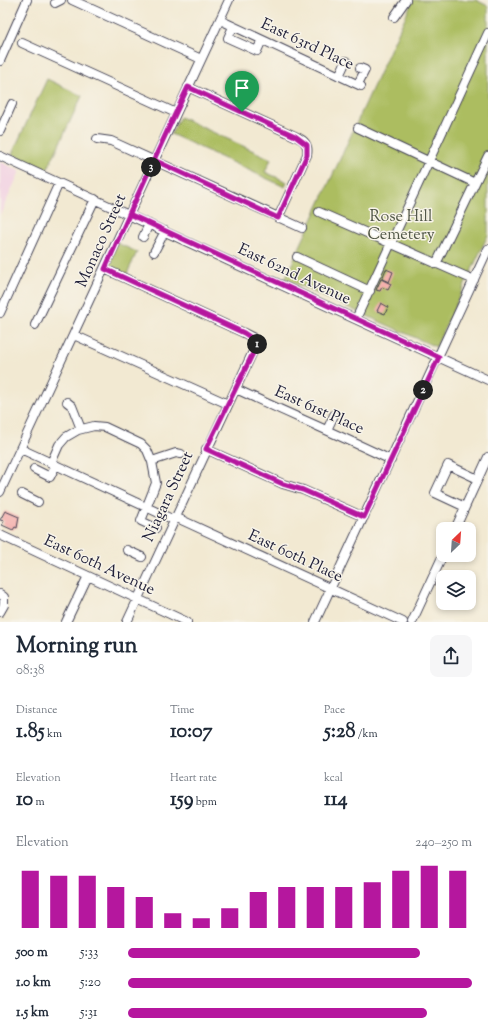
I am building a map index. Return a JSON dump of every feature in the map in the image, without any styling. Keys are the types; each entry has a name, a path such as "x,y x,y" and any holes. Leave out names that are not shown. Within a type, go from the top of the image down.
{"street":[{"path":"0,61 27,0"},
{"path":"72,0 201,59"},
{"name":"Monaco Street","path":"0,492 229,0"},
{"path":"394,16 406,0"},
{"name":"East 63rd Place","path":"220,20 359,85 364,70 360,68"},
{"path":"233,27 228,38 257,51 262,40"},
{"path":"356,319 488,35"},
{"path":"22,43 176,113"},
{"path":"339,76 346,61"},
{"path":"188,87 295,136 306,143 308,148 307,155 278,218"},
{"path":"0,131 12,104"},
{"path":"358,128 475,183"},
{"path":"97,139 111,141 302,228"},
{"name":"East 62nd Avenue","path":"0,156 488,380"},
{"path":"436,264 488,156"},
{"path":"0,313 59,184"},
{"path":"35,325 94,199"},
{"path":"320,212 391,245 474,280"},
{"path":"143,237 150,224"},
{"path":"154,252 165,231"},
{"path":"315,622 488,249"},
{"path":"297,257 370,291"},
{"name":"Niagara Street","path":"105,269 244,333 256,341 256,347 206,449 127,622"},
{"path":"74,335 228,404"},
{"name":"East 61st Place","path":"236,390 327,430 390,460"},
{"path":"67,402 72,406 81,429"},
{"path":"327,430 334,415"},
{"path":"34,469 50,477 59,445 66,437 81,429 94,426 106,427 141,444 147,450 152,461 156,483 141,521 156,528"},
{"name":"East 60th Place","path":"21,449 147,508 403,622"},
{"path":"206,449 283,484 303,490 364,517"},
{"path":"152,461 181,454"},
{"path":"458,522 488,457"},
{"path":"465,507 435,493 448,465 478,478"},
{"path":"22,494 38,502"},
{"name":"East 60th Avenue","path":"0,535 187,622"},
{"path":"127,550 142,557"},
{"path":"412,622 440,562"},
{"path":"66,622 88,576"},
{"path":"0,594 4,597 4,605 0,612"}],"shaded area":[{"path":"0,162 20,171 0,215"}],"green space":[{"name":"Rose Hill Cemetery","path":"413,0 476,0 488,6 488,235 436,347 285,279"},
{"path":"47,79 82,96 47,170 12,154"},
{"path":"180,117 271,159 265,172 287,182 285,187 171,134"},
{"path":"117,243 137,252 125,278 105,269"}],"building":[{"path":"386,269 393,272 389,282 382,279"},
{"path":"381,279 391,284 388,290 382,287 380,291 376,290"},
{"path":"381,303 388,307 385,314 377,311"},
{"path":"5,511 19,517 17,528 15,527 13,530 2,525 4,521 0,520"}],"route":[{"path":"242,112 188,87 167,133 154,160 129,214 105,269 244,333 256,341 256,347 206,449 283,484 303,490 333,505 364,517 439,357 129,214 154,160 278,218 307,155 307,145 304,141 295,136 242,112"}]}
